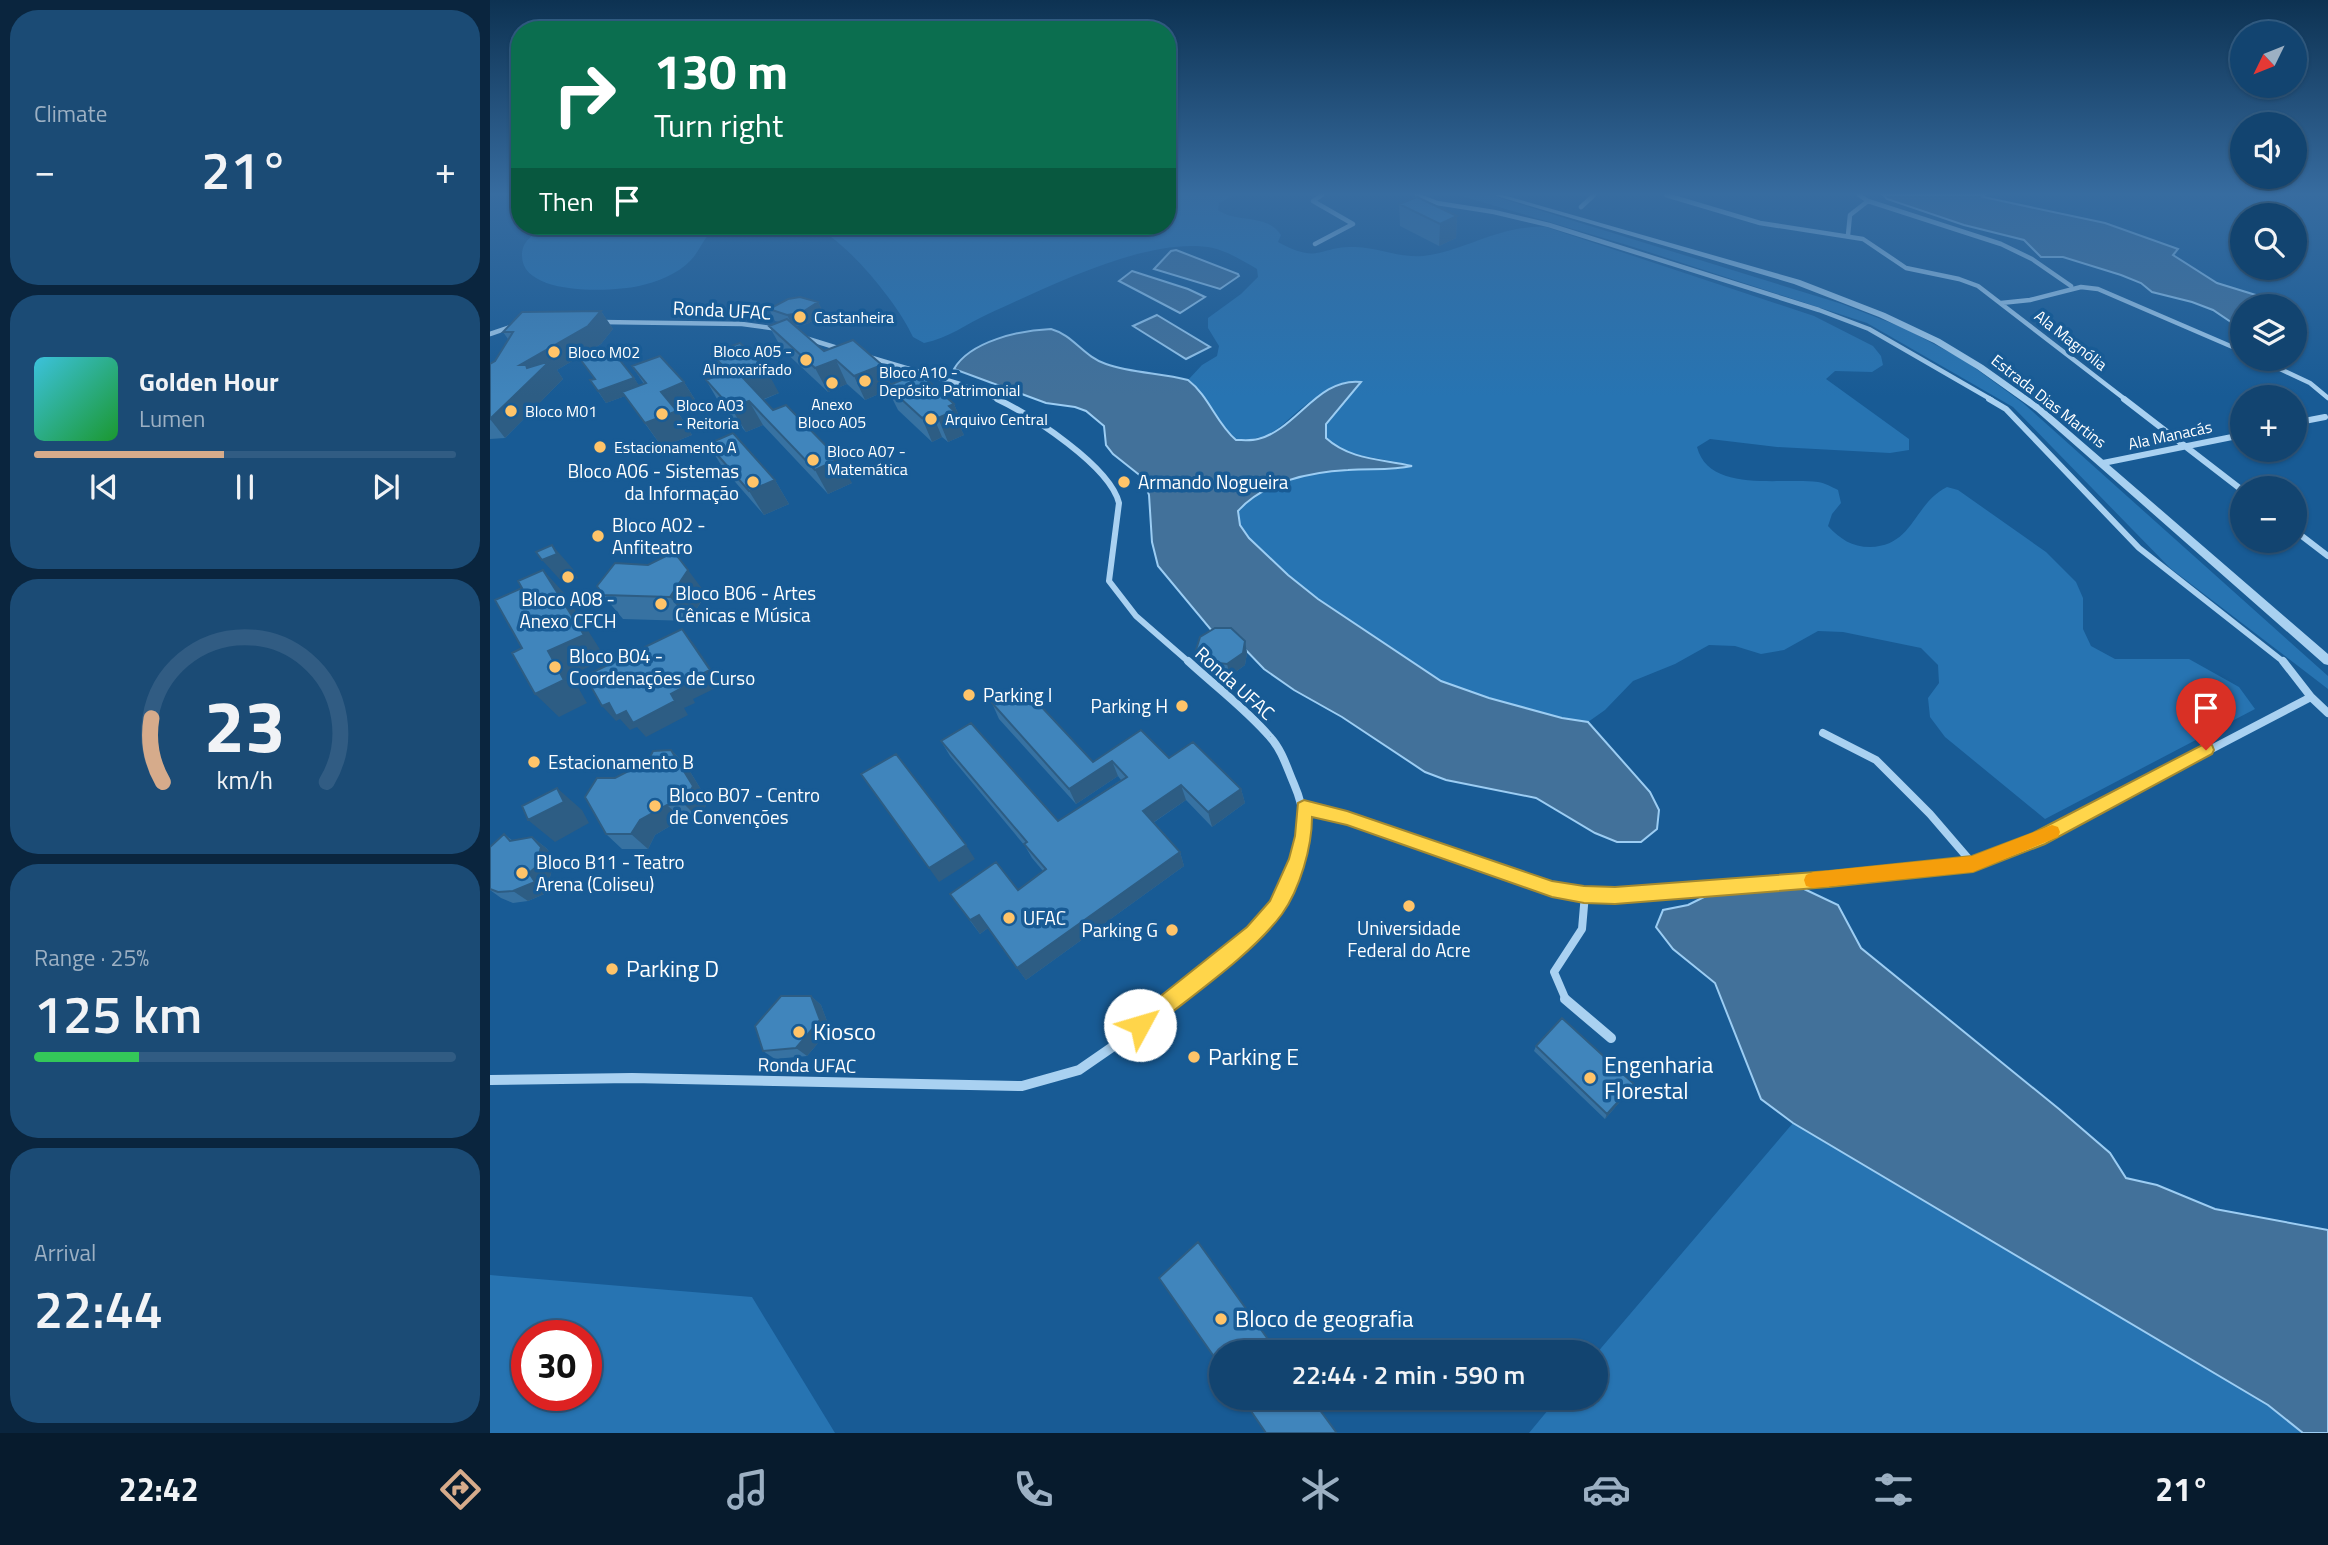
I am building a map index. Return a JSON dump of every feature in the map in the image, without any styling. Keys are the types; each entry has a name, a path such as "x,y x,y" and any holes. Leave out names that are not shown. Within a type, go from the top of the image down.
{"street":[{"path":"1666,262 1819,310 1869,330 1986,395 2013,415 2139,548 2283,661 2311,697 2328,713"},
{"name":"Estrada Dias Martins","path":"1727,262 1797,282 1882,315 1937,341 1995,377 2103,463 2328,661"},
{"name":"Ala Magnólia","path":"1898,262 1906,268 1970,282 2001,303 2230,481"},
{"path":"2036,262 2071,286"},
{"path":"2001,303 2038,299 2071,286 2091,286 2230,346"},
{"name":"Ronda UFAC","path":"599,322 742,324 780,330"},
{"path":"490,334 523,323"},
{"name":"Ronda UFAC","path":"490,1080 685,1078 1022,1086 1053,1079 1079,1070 1121,1041 1254,933 1277,907 1292,878 1303,836 1304,808 1283,757 1272,739 1252,718 1122,602 1109,581 1119,503 1116,491 1107,478 1030,417 1012,406 985,394 793,334"},
{"path":"2284,371 2310,383 2328,398"},
{"path":"2307,420 2327,416"},
{"name":"Ala Manacás","path":"2103,463 2230,438"},
{"path":"2307,540 2328,556"},
{"path":"1304,808 1347,818 1552,889 1584,894 1615,895 1762,884 1973,864 2039,839 2311,697"},
{"path":"1823,733 1876,760 1930,814 1973,864"},
{"path":"1584,894 1582,929 1554,972 1566,1001 1611,1038"}],"shaded area":[{"path":"524,262 689,262 667,277 639,286 590,290 551,284 536,278 526,268"},
{"path":"859,262 1111,262 1068,278 924,343 913,337 896,308"},
{"path":"1161,262 1207,262 1239,276 1220,289 1154,269"},
{"path":"1244,262 1651,262 1814,316 1873,346 1881,356 1883,365 1872,372 1835,371 1826,379 1909,439 1909,450 1890,453 1777,447 1710,439 1697,447 1704,462 1716,472 1731,477 1818,482 1838,490 1841,503 1832,514 1828,526 1847,541 1864,547 1885,545 1896,540 1936,494 1947,487 1958,490 2046,552 2076,582 2083,598 2083,629 2091,646 2115,659 2189,659 2239,687 2255,709 2045,819 1945,737 1930,717 1928,698 1939,683 1938,665 1921,648 1843,632 1818,631 1784,650 1761,654 1735,646 1709,645 1675,664 1633,681 1605,710 1588,722 1562,718 1489,698 1441,681 1318,599 1249,538 1240,525 1238,511 1261,492 1290,479 1321,472 1389,470 1411,466 1355,454 1325,438 1326,424 1360,383 1339,387 1320,395 1269,434 1260,437 1236,440 1223,425 1202,394 1188,380 1202,365 1217,356 1219,346 1208,328 1208,318 1241,294 1258,277 1257,269"},
{"path":"1679,262 1706,262 1842,304 1904,328 1964,360 2023,403 2328,676 2328,689 2170,568 2013,407 1867,323"},
{"path":"2079,262 2184,262 2217,283 2253,294 2230,294 2230,321 2213,310 2192,302 2152,292 2141,283"},
{"path":"1132,271 1205,297 1180,313 1119,281"},
{"path":"1157,315 1210,347 1186,359 1133,326"},
{"path":"1051,329 1066,336 1098,361 1106,364 1188,380 1202,394 1223,426 1236,440 1255,440 1272,434 1320,395 1346,383 1361,382 1326,424 1326,438 1356,455 1412,466 1333,471 1288,480 1261,493 1238,511 1240,525 1249,538 1288,575 1318,599 1441,681 1489,698 1562,718 1588,722 1650,792 1659,810 1657,829 1641,842 1617,842 1595,833 1536,798 1446,780 1425,772 1342,717 1294,690 1264,669 1242,646 1212,631 1158,566 1152,542 1149,495 1142,477 1106,445 1104,426 1086,411 1046,403 954,369 962,359 984,344 1011,335"},
{"path":"1802,888 1838,905 1861,948 2110,1153 2126,1178 2157,1185 2215,1209 2328,1230 2328,1433 2303,1433 2268,1405 1793,1123 1761,1099 1715,983 1673,949 1656,927 1663,910 1688,905 1710,894"},
{"path":"1793,1123 2268,1405 2303,1433 1529,1433 1548,1410 1608,1410 1608,1340"},
{"path":"490,1275 752,1297 835,1433 490,1433"}],"building":[{"path":"800,297 818,302 801,313 787,315 769,309 788,299"},
{"path":"601,311 588,326 520,365 526,365 527,368 550,361 490,419 490,364 495,361 513,332 503,332 522,312"},
{"path":"787,319 824,351 853,340 882,365 854,376 836,360 815,368 769,326"},
{"path":"740,343 766,369 743,378 773,410 786,405 839,459 815,470 749,401 731,408 706,380 728,371 711,354"},
{"path":"610,348 634,378 598,391 590,380 595,379 580,359"},
{"path":"660,356 684,382 661,392 677,411 645,423 622,392 646,383 632,366"},
{"path":"919,373 954,404 949,406 954,411 938,418 932,413 922,418 887,386"},
{"path":"733,433 775,480 749,491 708,444"},
{"path":"552,545 557,554 542,560 536,552"},
{"path":"674,552 688,570 670,597 603,595 597,586 615,563 648,565"},
{"path":"543,570 584,635 548,651 564,680 535,694 512,653 522,648 495,600 522,588 518,581"},
{"path":"1215,628 1231,628 1245,641 1243,653 1227,664 1210,662 1196,650 1200,637"},
{"path":"682,629 710,670 680,685 682,688 671,694 675,701 633,723 626,711 616,716 609,703 602,706 585,676"},
{"path":"1022,686 1093,762 1141,730 1169,758 1193,742 1241,789 1208,812 1181,785 1143,811 1180,852 1017,968 979,915 970,920 950,894 996,862 1018,890 1046,869 1024,844 1027,842 941,741 971,723 1058,821 1127,777 1112,761 1069,789 992,703"},
{"path":"671,750 693,786 684,804 667,805 640,820 631,834 606,834 585,797 597,778 615,778 648,761 653,751"},
{"path":"896,754 966,845 929,868 861,774"},
{"path":"557,788 564,802 528,820 522,806"},
{"path":"504,834 510,841 532,837 541,847 536,867 529,873 535,882 513,891 498,892 490,889 490,847"},
{"path":"781,996 811,996 820,1020 796,1048 763,1051 755,1026"},
{"name":"Engenharia Florestal","path":"1562,1018 1634,1084 1607,1114 1536,1046"},
{"name":"Bloco de geografia","path":"1198,1242 1269,1340 1209,1340 1209,1349 1159,1278"},
{"path":"1250,1410 1320,1410 1336,1432 1334,1433 1266,1433"}],"slow traffic":[{"path":"1813,880 1973,864 2052,832"}],"place":[{"name":"Castanheira","path":"800,317"},
{"name":"Bloco M02","path":"554,352"},
{"name":"Bloco A05 - Almoxarifado","path":"806,360"},
{"name":"Bloco A10 - Depósito Patrimonial","path":"865,381"},
{"name":"Anexo Bloco A05","path":"832,383"},
{"name":"Bloco M01","path":"511,411"},
{"name":"Bloco A03 - Reitoria","path":"662,414"},
{"name":"Arquivo Central","path":"931,419"},
{"name":"Estacionamento A","path":"600,447"},
{"name":"Bloco A07 - Matemática","path":"813,460"},
{"name":"Bloco A06 - Sistemas da Informação","path":"753,482"},
{"name":"Armando Nogueira","path":"1124,482"},
{"name":"Bloco A02 - Anfiteatro","path":"598,536"},
{"name":"Bloco A08 - Anexo CFCH","path":"568,577"},
{"name":"Bloco B06 - Artes Cênicas e Música","path":"661,604"},
{"name":"Bloco B04 - Coordenações de Curso","path":"555,667"},
{"name":"Parking I","path":"969,695"},
{"name":"Parking H","path":"1182,706"},
{"name":"Estacionamento B","path":"534,762"},
{"name":"Bloco B07 - Centro de Convenções","path":"655,806"},
{"name":"Bloco B11 - Teatro Arena (Coliseu)","path":"522,873"},
{"name":"Universidade Federal do Acre","path":"1409,906"},
{"name":"UFAC","path":"1009,918"},
{"name":"Parking G","path":"1172,930"},
{"name":"Parking D","path":"612,969"},
{"name":"Kiosco","path":"799,1032"},
{"name":"Parking E","path":"1194,1057"},
{"name":"Engenharia Florestal","path":"1590,1078"},
{"name":"Bloco de geografia","path":"1221,1319"}],"route":[{"path":"1140,1025 1254,933 1277,907 1292,878 1298,859 1303,836 1304,808 1347,818 1552,889 1615,895 1829,879 1973,864 2039,839 2206,750"}]}
